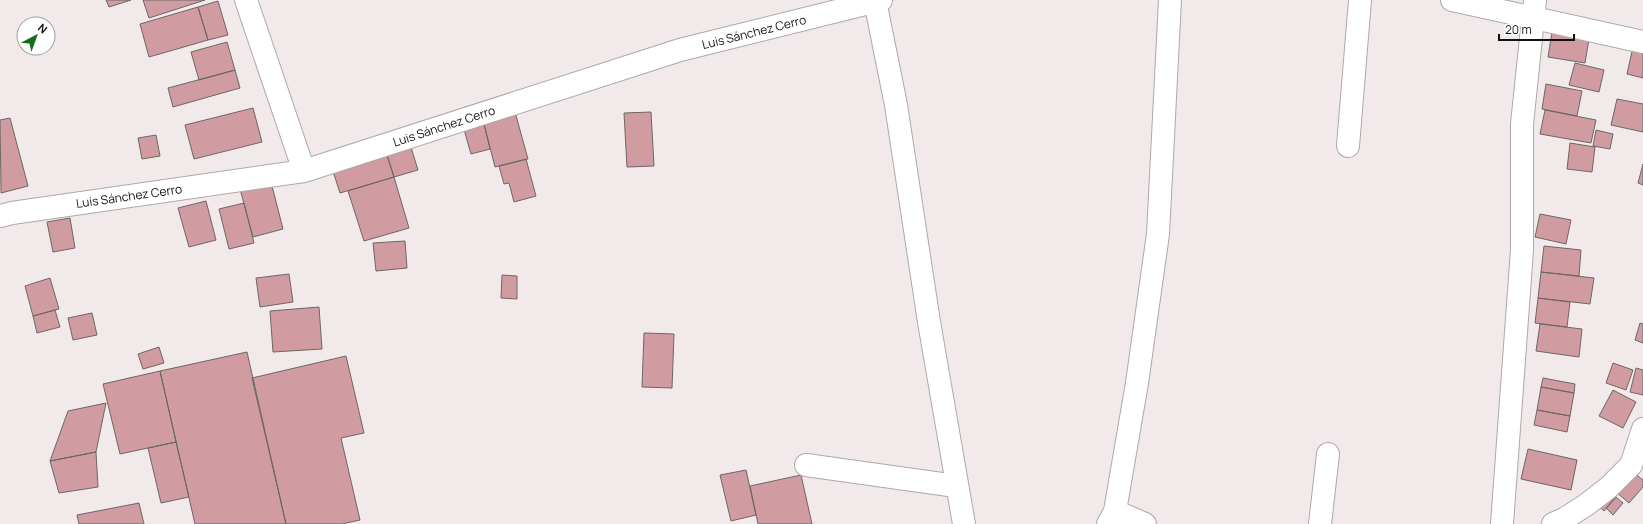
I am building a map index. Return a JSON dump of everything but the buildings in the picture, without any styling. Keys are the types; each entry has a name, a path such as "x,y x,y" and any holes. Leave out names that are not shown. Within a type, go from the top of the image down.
{"street":[{"path":"246,0 304,171"},
{"path":"1145,524 1112,518 1137,383 1158,234 1170,0"},
{"path":"1348,146 1360,0"},
{"path":"1452,0 1534,9 1643,42"},
{"path":"878,1 896,105 929,322 956,486 964,524"},
{"name":"Luis Sánchez Cerro","path":"0,216 20,211 304,171 680,50 878,1"},
{"path":"1502,524 1522,250 1522,124 1534,9"},
{"path":"1553,524 1586,505 1608,488 1631,465 1643,428"},
{"path":"1320,524 1328,454"},
{"path":"806,465 956,486"}]}
